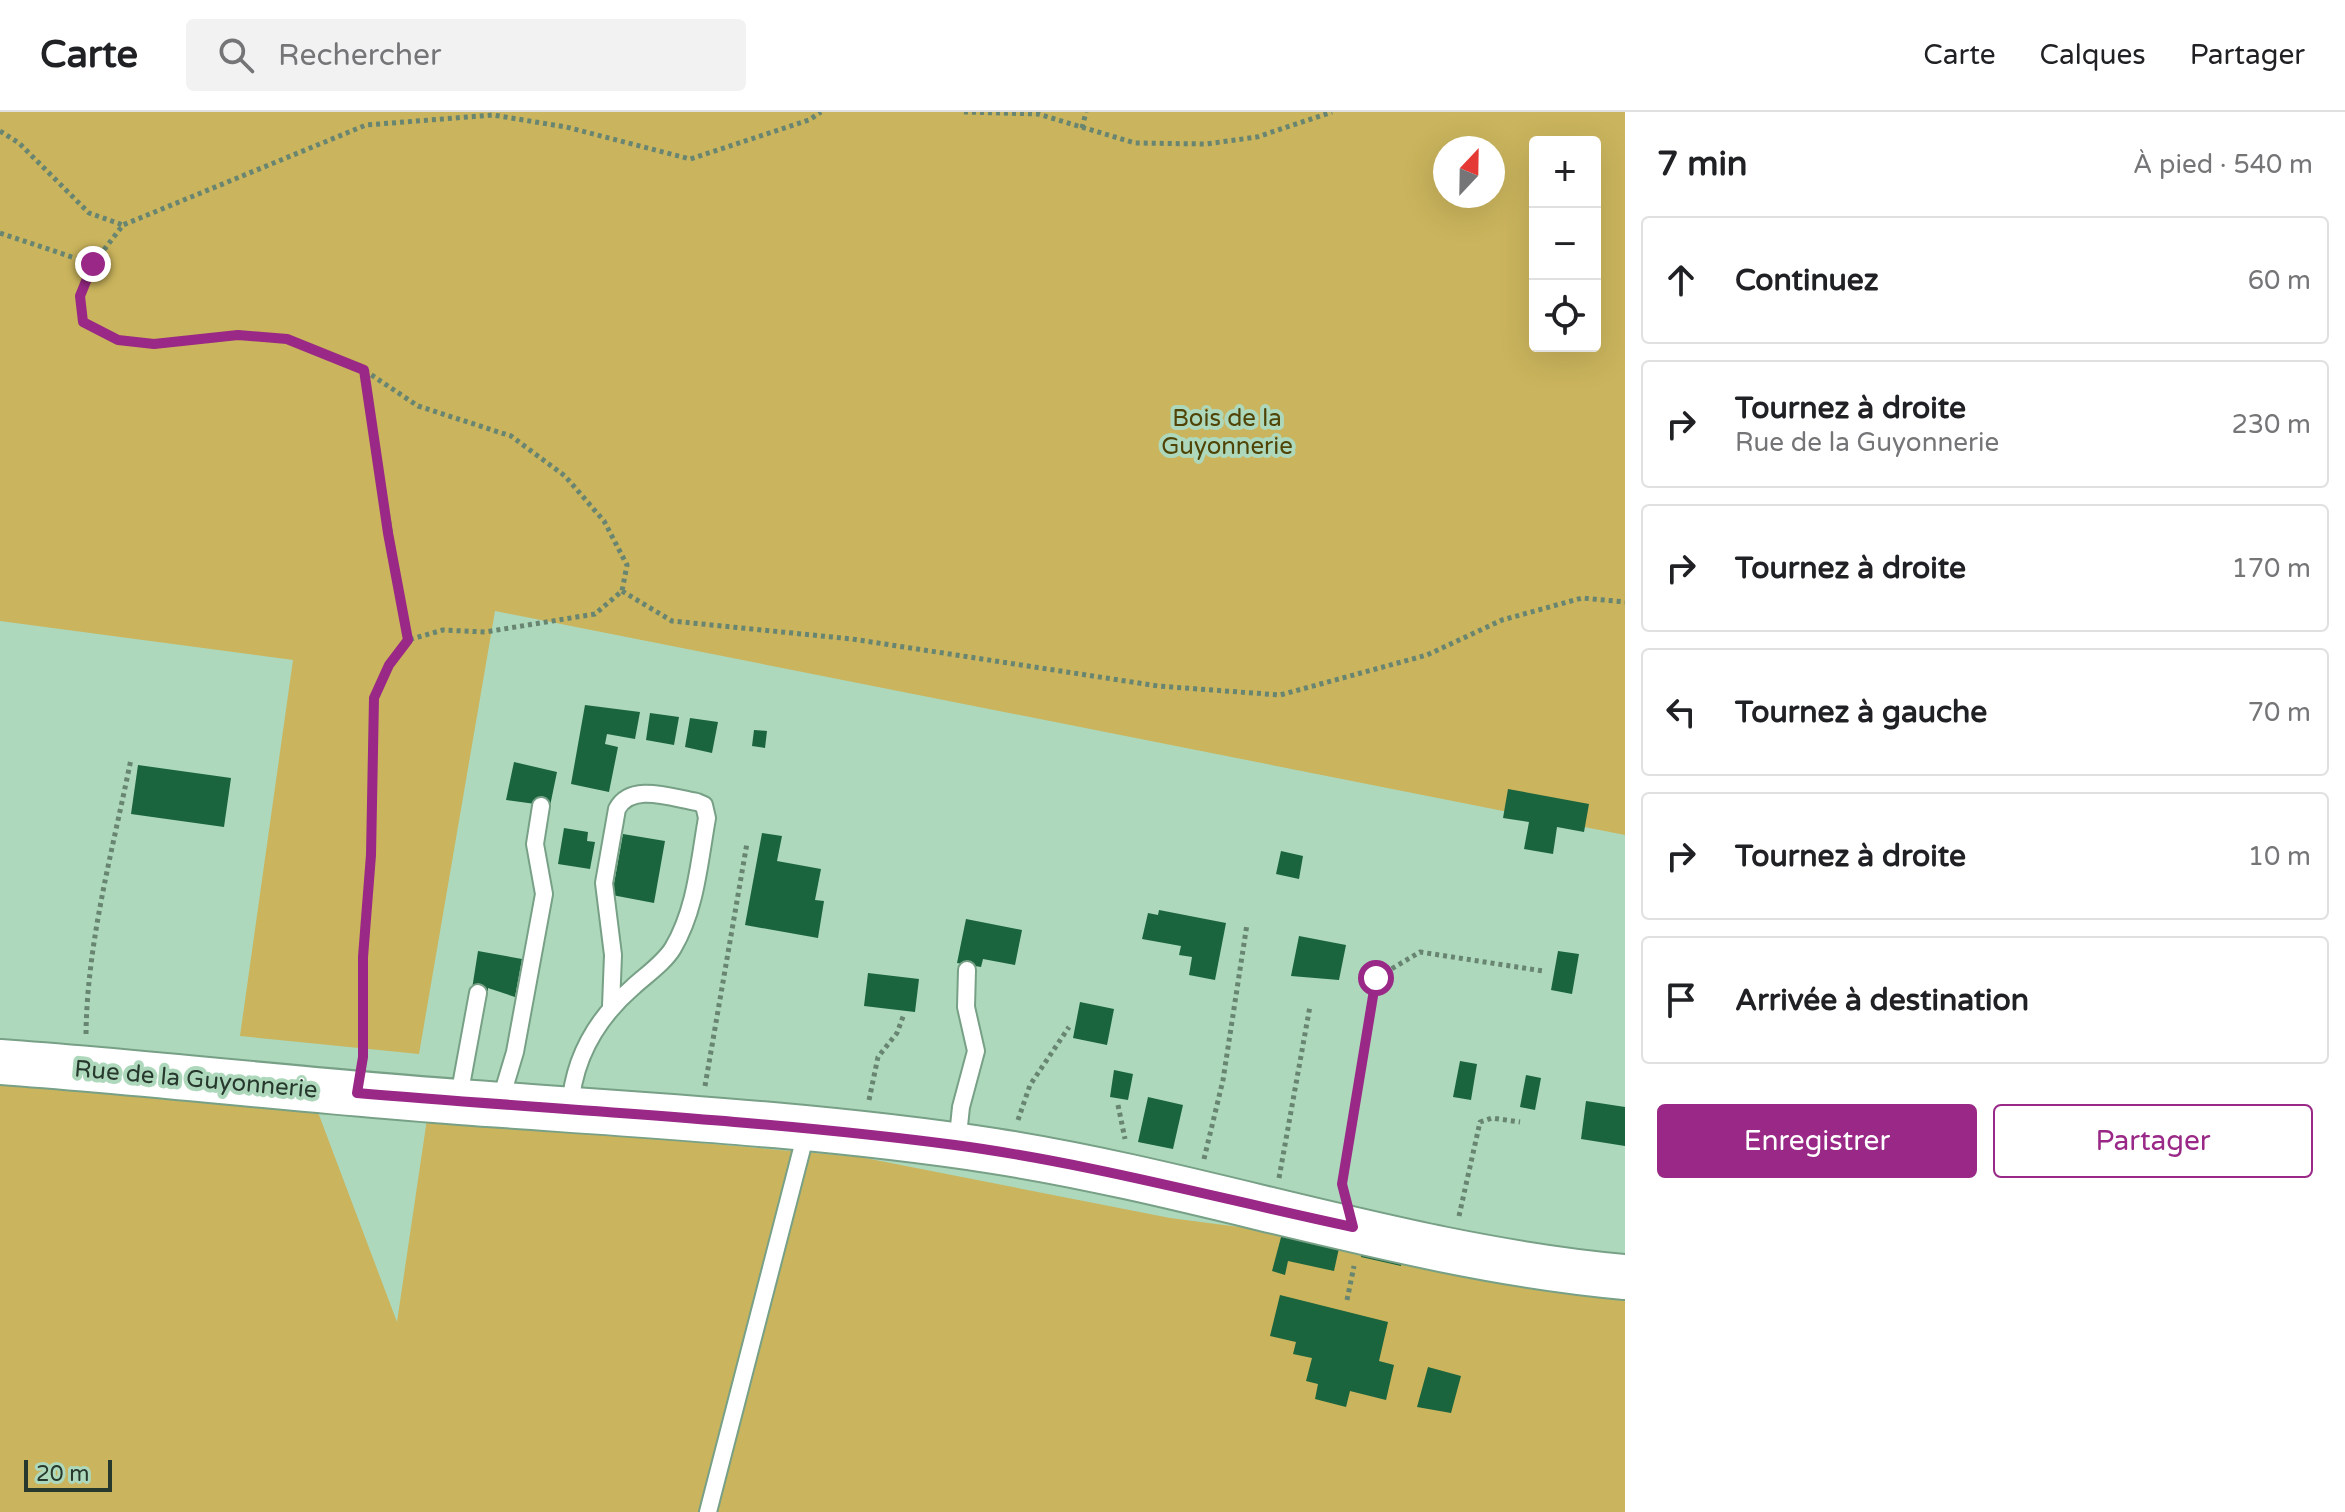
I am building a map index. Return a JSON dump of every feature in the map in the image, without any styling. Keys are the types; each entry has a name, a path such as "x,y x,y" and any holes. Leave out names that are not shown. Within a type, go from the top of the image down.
{"street":[{"name":"Rue de la Guyonnerie","path":"0,1062 570,1111 807,1127 956,1145 1197,1193 1452,1251 1551,1269 1625,1277"}],"lane":[{"path":"570,1111 571,1085 581,1055 611,1006 670,952 689,918 707,818 704,805 636,793 623,799 617,809 604,883 613,955 611,1006"},
{"path":"479,1103 515,1052 544,894 535,844 541,806"},
{"path":"956,1145 961,1107 976,1051 966,1007 967,970"},
{"path":"478,993 479,1103"},
{"path":"708,1512 807,1127"}],"path":[{"path":"357,1093 363,1057 363,957 371,855 374,698 389,665 408,640 443,630 485,632 595,614 622,591 627,565 604,521 565,476 511,436 418,406 364,370 287,339 238,335 154,344 118,340 83,322 80,296 93,264 123,225 366,125 493,115 566,127 690,159 809,120 821,112"},
{"path":"964,112 1038,114 1135,143 1206,144 1257,137 1332,112"},
{"path":"1082,128 1086,112"},
{"path":"0,131 19,143 89,213 123,225"},
{"path":"0,233 93,264"},
{"path":"364,370 388,533 408,640"},
{"path":"622,591 672,621 852,639 1158,686 1280,695 1427,655 1502,620 1582,598 1625,602"},
{"path":"86,1068 88,989 131,759"},
{"path":"699,1120 747,843"},
{"path":"1197,1193 1223,1080 1247,924"},
{"path":"1353,1227 1342,1184 1376,978 1420,952 1543,971"},
{"path":"1273,1210 1310,1006"},
{"path":"863,1134 875,1066 897,1033 904,1014"},
{"path":"1012,1154 1023,1099 1044,1061 1069,1027"},
{"path":"1452,1251 1476,1129 1485,1118 1520,1122"}],"green space":[{"name":"Bois de la Guyonnerie","path":"0,112 1625,112 1625,835 495,611 419,1054 240,1036 293,660 0,621"},
{"path":"0,1081 316,1107 397,1322 427,1119 860,1157 1170,1218 1625,1277 1625,1512 0,1512"}],"building":[{"path":"585,705 640,712 635,739 607,734 605,744 618,747 609,792 571,784"},
{"path":"650,713 679,717 674,745 646,740"},
{"path":"690,718 718,722 712,753 685,747"},
{"path":"754,730 767,731 765,748 752,746"},
{"path":"514,762 557,772 550,806 506,800"},
{"path":"138,765 231,778 224,827 131,814"},
{"path":"1508,789 1589,804 1584,832 1557,827 1553,854 1524,849 1529,822 1503,818"},
{"path":"564,828 588,832 587,841 595,842 590,869 558,864"},
{"path":"762,833 782,836 777,861 821,869 815,900 824,901 818,938 745,925"},
{"path":"623,834 665,841 654,903 612,895"},
{"path":"1281,851 1303,856 1299,879 1276,874"},
{"path":"1159,910 1226,923 1215,980 1189,975 1192,957 1179,955 1181,946 1142,939 1148,913 1158,915"},
{"path":"966,919 1022,930 1015,965 983,959 981,967 957,963"},
{"path":"1299,936 1346,945 1339,980 1291,976"},
{"path":"478,951 522,959 515,997 488,988 488,991 472,989"},
{"path":"1558,951 1579,954 1572,994 1551,990"},
{"path":"868,973 919,979 915,1012 864,1006"},
{"path":"1080,1002 1114,1009 1107,1045 1073,1038"},
{"path":"1460,1061 1477,1064 1471,1100 1453,1097"},
{"path":"1114,1070 1133,1074 1128,1100 1110,1097"},
{"path":"1526,1075 1541,1078 1535,1110 1520,1107"},
{"path":"1148,1097 1183,1105 1173,1149 1138,1142"},
{"path":"1586,1101 1625,1107 1625,1146 1581,1139"},
{"path":"1284,1226 1341,1239 1334,1271 1288,1261 1285,1275 1272,1271"},
{"path":"1363,1249 1403,1254 1401,1266 1361,1257"},
{"path":"1280,1295 1388,1322 1379,1361 1394,1365 1386,1400 1350,1391 1346,1407 1315,1399 1318,1384 1306,1381 1312,1358 1293,1354 1296,1342 1270,1336"},
{"path":"1428,1367 1461,1376 1451,1413 1417,1407"}],"route":[{"path":"93,264 80,296 83,322 118,340 154,344 238,335 287,339 364,370 388,533 408,640 389,665 374,698 371,855 361,1010 363,1057 357,1093 807,1127 956,1145 1047,1161 1353,1227 1342,1184 1376,978"}]}
